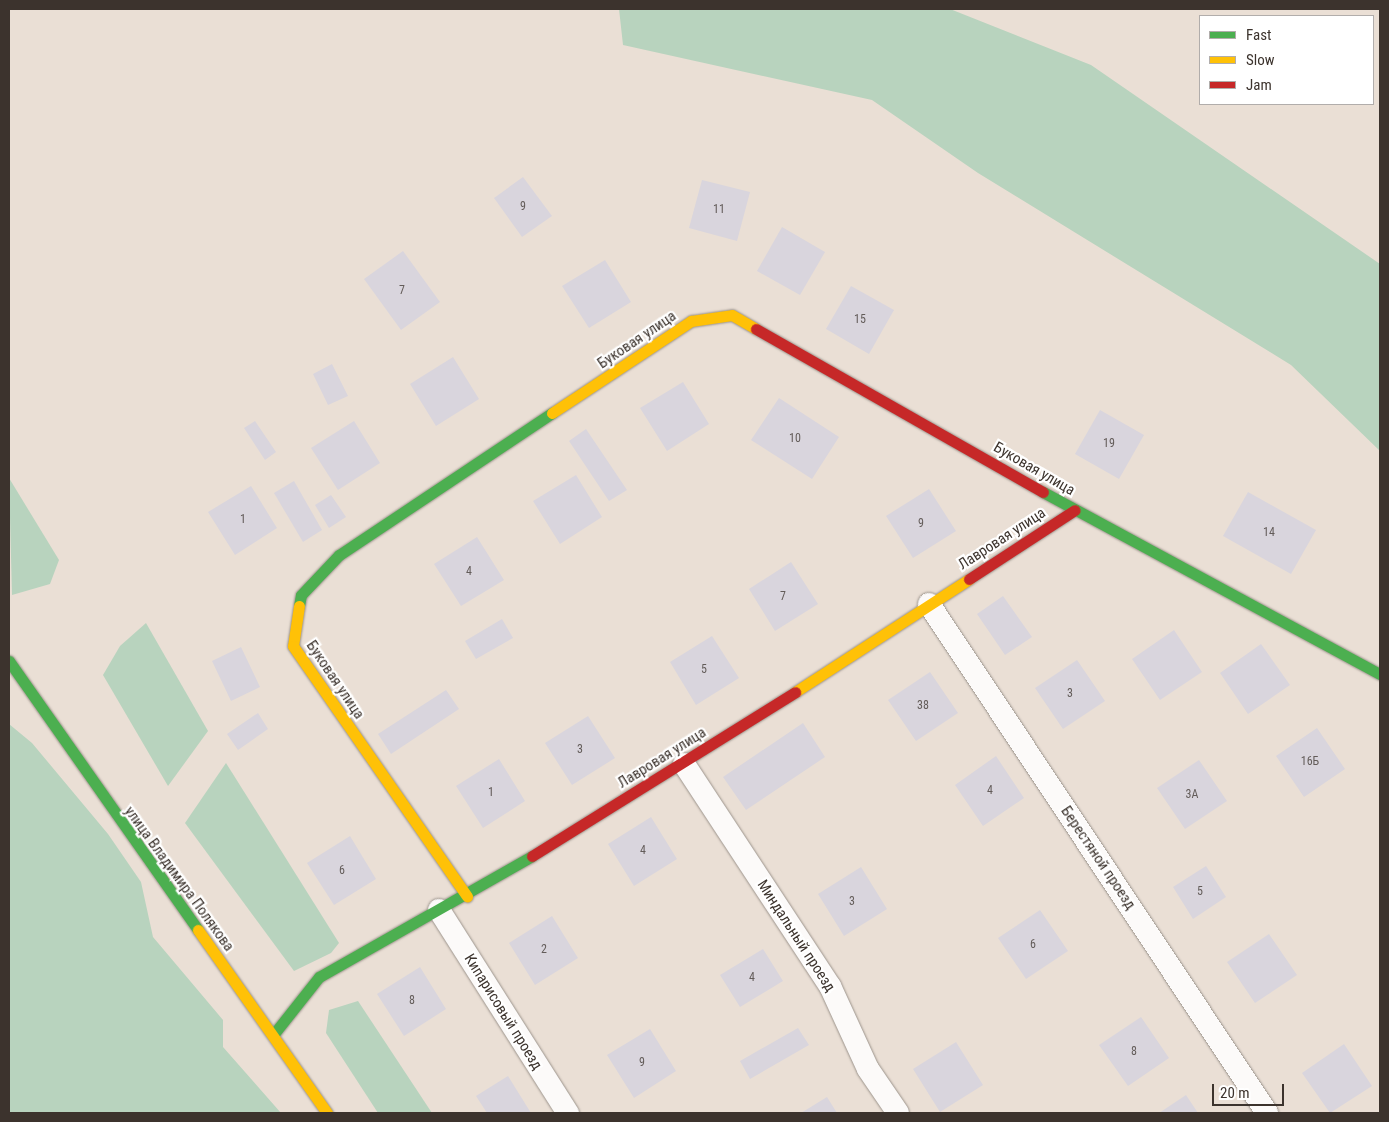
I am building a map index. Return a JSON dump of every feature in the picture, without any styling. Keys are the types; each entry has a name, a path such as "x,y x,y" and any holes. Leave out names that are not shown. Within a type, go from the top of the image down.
{"street":[{"name":"Буковая улица","path":"467,896 293,646 301,595 339,554 691,322 732,315 1075,510 1380,674"},
{"name":"Лавровая улица","path":"273,1035 319,977 467,896 684,764 1075,510"},
{"name":"Берестяной проезд","path":"929,604 1267,1113"},
{"name":"улица Владимира Полякова","path":"9,661 327,1113"},
{"name":"Миндальный проезд","path":"684,764 830,986 868,1069 898,1113"},
{"name":"Кипарисовый проезд","path":"439,910 568,1113"}],"green space":[{"path":"619,9 950,9 1091,65 1380,264 1380,451 1291,365 978,173 872,100 623,45"},
{"path":"9,478 59,560 50,584 12,595"},
{"path":"146,623 208,731 168,786 103,675 120,646"},
{"path":"9,724 32,743 108,834 141,882 153,937 223,1020 223,1047 281,1113 9,1113"},
{"path":"226,763 339,943 331,953 294,971 185,823"},
{"path":"358,1001 432,1113 378,1113 326,1033 329,1010"}],"building":[{"path":"523,177 552,216 522,237 494,198"},
{"path":"702,180 750,192 737,241 689,228"},
{"path":"782,227 825,252 800,295 757,271"},
{"path":"403,251 440,302 401,330 364,279"},
{"path":"605,260 631,302 589,328 562,286"},
{"path":"851,286 894,310 869,354 826,329"},
{"path":"453,357 479,399 436,426 410,384"},
{"path":"332,364 348,396 328,405 313,374"},
{"path":"683,382 709,424 667,451 640,408"},
{"path":"779,398 839,437 812,479 751,440"},
{"path":"1100,410 1144,435 1119,479 1075,454"},
{"path":"255,421 276,452 265,460 244,428"},
{"path":"354,421 380,463 338,490 311,448"},
{"path":"586,429 627,490 609,501 569,441"},
{"path":"576,475 602,517 560,544 533,501"},
{"path":"294,481 322,530 303,542 274,493"},
{"path":"251,486 277,528 235,555 208,512"},
{"path":"929,489 956,531 913,558 886,516"},
{"path":"1248,492 1316,530 1291,574 1223,536"},
{"path":"331,495 346,517 329,528 315,505"},
{"path":"477,537 504,580 461,606 434,564"},
{"path":"791,562 818,604 775,631 749,589"},
{"path":"1003,596 1032,637 1005,655 977,614"},
{"path":"502,619 513,638 476,659 465,641"},
{"path":"1174,630 1202,672 1160,700 1132,659"},
{"path":"712,636 739,678 696,705 670,662"},
{"path":"1261,644 1290,685 1248,714 1220,673"},
{"path":"241,647 260,687 231,701 212,661"},
{"path":"1077,660 1105,701 1063,729 1035,688"},
{"path":"930,672 958,713 916,741 888,700"},
{"path":"446,690 459,709 391,754 378,734"},
{"path":"258,713 268,729 238,750 227,734"},
{"path":"588,716 615,758 572,785 545,743"},
{"path":"803,723 825,757 746,810 723,777"},
{"path":"1317,728 1345,769 1304,797 1276,756"},
{"path":"996,756 1024,798 983,826 955,785"},
{"path":"499,759 525,801 483,828 456,786"},
{"path":"1199,760 1227,801 1185,829 1157,788"},
{"path":"651,817 677,859 634,886 608,844"},
{"path":"350,836 376,879 334,905 307,863"},
{"path":"1206,866 1226,897 1193,919 1173,887"},
{"path":"861,867 887,909 844,936 818,894"},
{"path":"1040,910 1068,951 1026,979 998,938"},
{"path":"552,916 578,958 535,985 509,943"},
{"path":"1269,934 1297,975 1255,1003 1227,962"},
{"path":"763,949 783,981 740,1007 720,975"},
{"path":"420,967 446,1009 404,1036 377,994"},
{"path":"1141,1017 1169,1058 1128,1086 1099,1045"},
{"path":"798,1028 809,1045 750,1079 740,1061"},
{"path":"650,1029 676,1071 634,1098 607,1055"},
{"path":"956,1042 983,1085 940,1112 913,1069"},
{"path":"1344,1044 1372,1086 1330,1113 1302,1073"},
{"path":"508,1076 531,1113 487,1113 476,1096"},
{"path":"1186,1095 1198,1113 1159,1113"},
{"path":"827,1097 837,1113 801,1113"}],"traffic: fast":[{"path":"299,606 301,595 339,555 552,413"},
{"path":"1043,492 1380,674"},
{"path":"9,661 198,930"},
{"path":"273,1035 319,977 532,856"}],"traffic: slow":[{"path":"552,413 691,321 732,315 756,329"},
{"path":"795,692 969,579"},
{"path":"299,606 293,646 467,896"},
{"path":"198,930 327,1113"}],"traffic: jam":[{"path":"756,329 1043,492"},
{"path":"969,579 1075,510"},
{"path":"532,856 795,692"}]}
